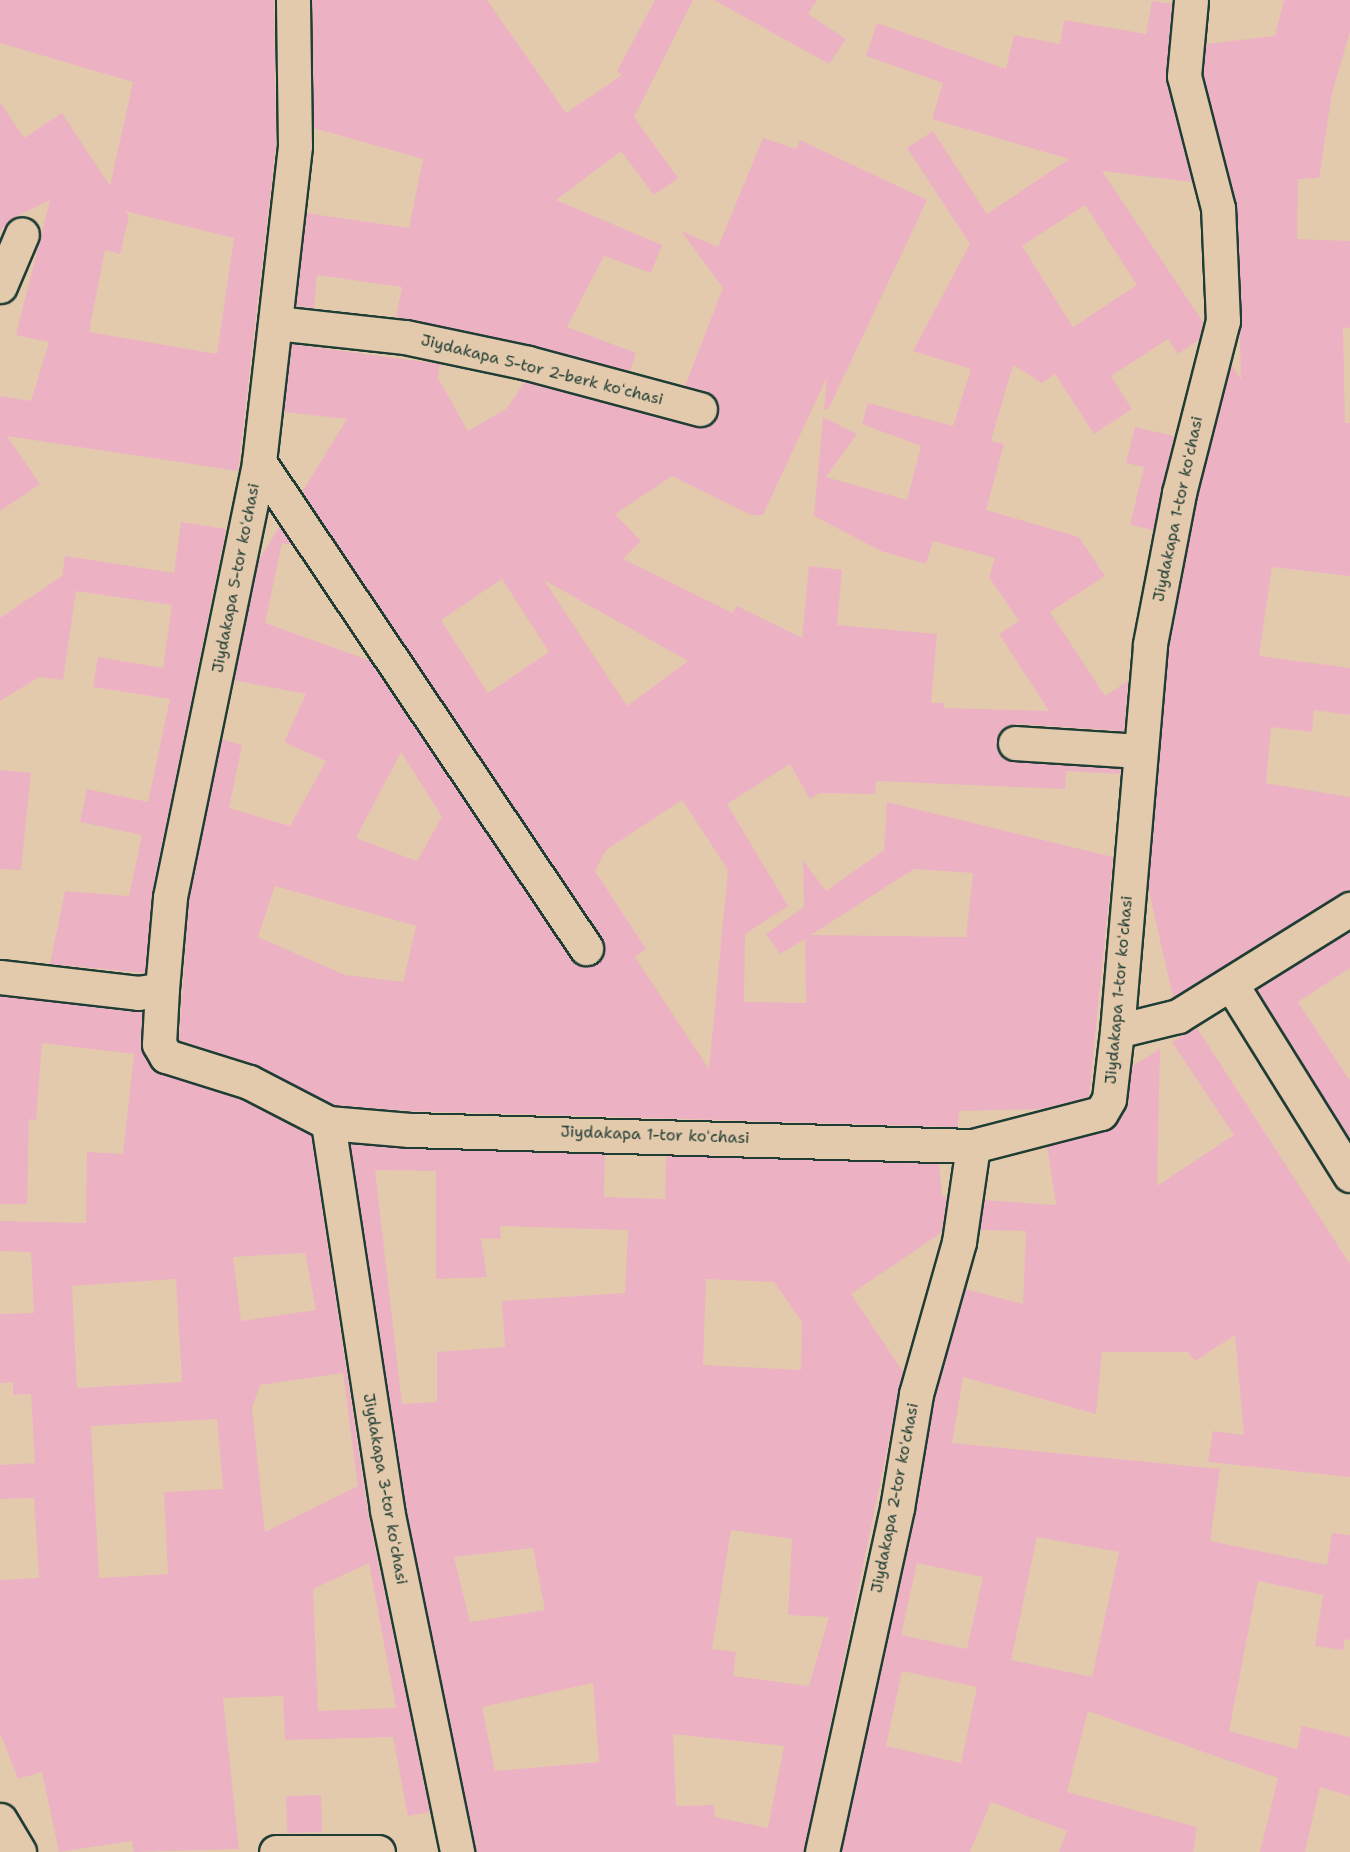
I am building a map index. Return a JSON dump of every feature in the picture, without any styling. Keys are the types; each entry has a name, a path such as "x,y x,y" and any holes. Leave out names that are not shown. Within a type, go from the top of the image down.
{"street":[{"name":"Jiydakapa 5-tor koʻchasi","path":"162,989 170,897 258,462 295,147 292,0"},
{"name":"Jiydakapa 1-tor koʻchasi","path":"162,989 159,1044 166,1056 249,1082 328,1123 410,1130 973,1146 1101,1113 1109,1099 1117,1031 1139,751 1150,644 1179,493 1223,321 1218,208 1184,76 1191,0"},
{"path":"0,286 22,234"},
{"name":"Jiydakapa 5-tor 2-berk koʻchasi","path":"276,322 405,337 528,363 700,409"},
{"path":"258,462 586,948"},
{"path":"1015,743 1139,751"},
{"path":"1117,1031 1178,1016 1350,909"},
{"path":"0,976 138,993 162,989"},
{"path":"1231,984 1350,1175"},
{"name":"Jiydakapa 3-tor koʻchasi","path":"328,1123 387,1510 457,1852"},
{"name":"Jiydakapa 2-tor koʻchasi","path":"822,1852 897,1508 916,1394 959,1242 973,1146"},
{"path":"0,1820 19,1852"},
{"path":"276,1852 378,1852"}],"building":[{"path":"0,0 274,0 276,145 238,471 7,436 40,484 0,511 0,396 31,401 49,342 16,335 50,200 11,219 0,232 0,102 24,138 62,113 110,186 133,82 0,43","holes":["125,211 234,238 217,354 89,332 105,250 120,254 129,216"]},
{"path":"312,0 487,0 566,113 622,75 617,71 655,0 693,0 634,117 678,178 654,195 621,151 556,200 662,245 651,273 604,256 567,327 636,353 630,371 396,317 402,287 317,275 314,308 296,306 306,213 409,228 423,159 314,128"},
{"path":"714,0 817,0 808,14 846,39 829,64"},
{"path":"1284,0 1350,0 1350,32 1332,93 1319,178 1298,179 1297,239 1350,241 1350,328 1343,327 1345,423 1350,423 1350,576 1272,567 1259,656 1350,668 1350,715 1314,710 1312,732 1271,727 1266,783 1350,797 1350,890 1173,997 1148,887 1169,647 1197,497 1231,364 1241,380 1237,207 1203,74 1206,44 1275,36"},
{"path":"1152,1 1172,4 1166,80 1192,182 1102,171 1203,322 1199,340 1178,354 1168,339 1111,376 1132,409 1094,434 1055,374 1042,383 1013,365 991,441 1004,444 986,510 1079,537 1105,576 1050,612 1105,696 1128,681 1124,731 1016,724 999,733 999,752 1014,762 1121,769 1120,774 1066,771 1065,789 876,781 875,794 820,793 810,799 790,764 727,804 788,906 745,934 744,1002 806,1003 805,939 780,954 766,934 804,907 803,860 826,891 884,850 887,802 1113,857 1089,1097 1041,1109 959,1111 958,1127 411,1111 333,1105 257,1065 179,1040 189,900 221,739 242,745 229,808 290,826 326,761 284,742 306,694 233,680 258,561 280,526 292,545 282,543 265,623 371,661 570,958 587,967 603,957 602,938 302,492 347,419 284,412 291,344 440,364 438,378 468,431 506,409 525,382 705,427 718,414 718,404 705,391 685,386 723,288 681,231 718,247 763,138 796,149 800,140 927,200 828,410 824,409 827,377 763,515 751,515 672,476 615,514 641,541 623,559 733,613 737,606 802,638 809,566 842,570 837,625 937,634 931,703 944,703 944,708 1049,711 999,634 1019,621 989,577 995,558 933,541 926,564 881,551 814,516 823,417 857,434 826,477 907,500 921,446 862,424 868,403 953,426 971,369 913,351 970,244 907,148 933,131 987,214 1069,159 932,119 943,83 866,56 877,23 1006,69 1014,35 1060,44 1064,20 1146,34","holes":["1085,205 1137,285 1073,327 1022,246","502,579 549,652 488,693 441,620","544,580 688,661 627,706","401,752 442,817 417,861 356,838","682,800 728,870 709,1069 635,957 646,949 595,871 606,850","914,869 973,873 966,937 811,935","275,886 416,926 403,982 345,975 258,937"]},
{"path":"1135,427 1174,436 1153,530 1130,525 1144,467 1126,463"},
{"path":"181,522 226,529 152,893 145,973 50,964 65,891 129,896 142,835 80,822 87,789 148,802 170,699 93,687 98,657 163,668 172,605 76,591 63,680 39,677 0,701 0,618 62,576 65,556 174,573"},
{"path":"0,770 31,773 21,870 0,869"},
{"path":"1350,931 1350,968 1298,1002 1350,1081 1350,1140 1256,989"},
{"path":"0,996 142,1011 143,1053 160,1074 242,1099 311,1135 368,1513 430,1812 408,1816 393,1737 285,1740 283,1696 223,1698 239,1849 134,1852 132,1841 59,1852 42,1772 18,1779 0,1733 0,1580 39,1578 34,1498 0,1499 0,1465 35,1463 31,1394 13,1395 13,1382 0,1383 0,1314 34,1313 31,1252 0,1251 0,1221 86,1223 87,1152 123,1154 134,1054 42,1043 36,1120 29,1119 27,1204 0,1204","holes":["305,1253 316,1310 241,1321 233,1257","176,1279 182,1382 77,1388 72,1286","343,1373 358,1486 265,1532 252,1408 260,1385","217,1419 223,1489 164,1492 168,1574 99,1578 91,1426","369,1563 396,1708 318,1711 313,1589"]},
{"path":"1197,1028 1350,1264 1350,1477 1208,1462 1213,1431 1244,1435 1235,1335 1195,1361 1188,1352 1102,1352 1096,1414 963,1377 952,1443 1220,1469 1210,1541 1327,1565 1332,1533 1350,1535 1350,1640 1345,1639 1343,1650 1315,1646 1323,1595 1258,1581 1229,1731 1297,1749 1302,1726 1350,1737 1350,1796 1320,1787 1305,1852 1260,1852 1278,1778 1088,1711 1067,1792 1197,1827 1193,1852 1059,1852 1067,1831 991,1802 970,1852 841,1852 915,1512 934,1398 965,1289 1023,1304 1026,1231 980,1230 984,1200 1056,1205 1047,1146 1113,1128 1128,1102 1132,1066 1160,1049 1157,1186 1234,1135 1172,1042","holes":["1037,1537 1119,1552 1092,1677 1011,1660","917,1563 983,1577 967,1649 901,1635","902,1671 977,1687 961,1763 886,1746"]},
{"path":"350,1144 605,1154 604,1197 665,1199 666,1156 939,1164 942,1197 947,1197 941,1233 851,1294 903,1372 804,1852 475,1852 405,1507","holes":["375,1170 436,1171 436,1279 487,1277 481,1238 501,1239 500,1226 628,1230 625,1293 502,1301 505,1347 437,1352 437,1402 402,1404","706,1279 774,1282 802,1322 801,1370 703,1365","731,1530 792,1539 788,1615 829,1617 809,1686 733,1676 736,1652 712,1649","533,1548 545,1610 470,1622 454,1557","593,1683 599,1762 495,1771 482,1707","673,1734 784,1746 768,1828 715,1817 714,1805 676,1806"]},
{"path":"321,1795 322,1832 287,1833 286,1796"}]}
